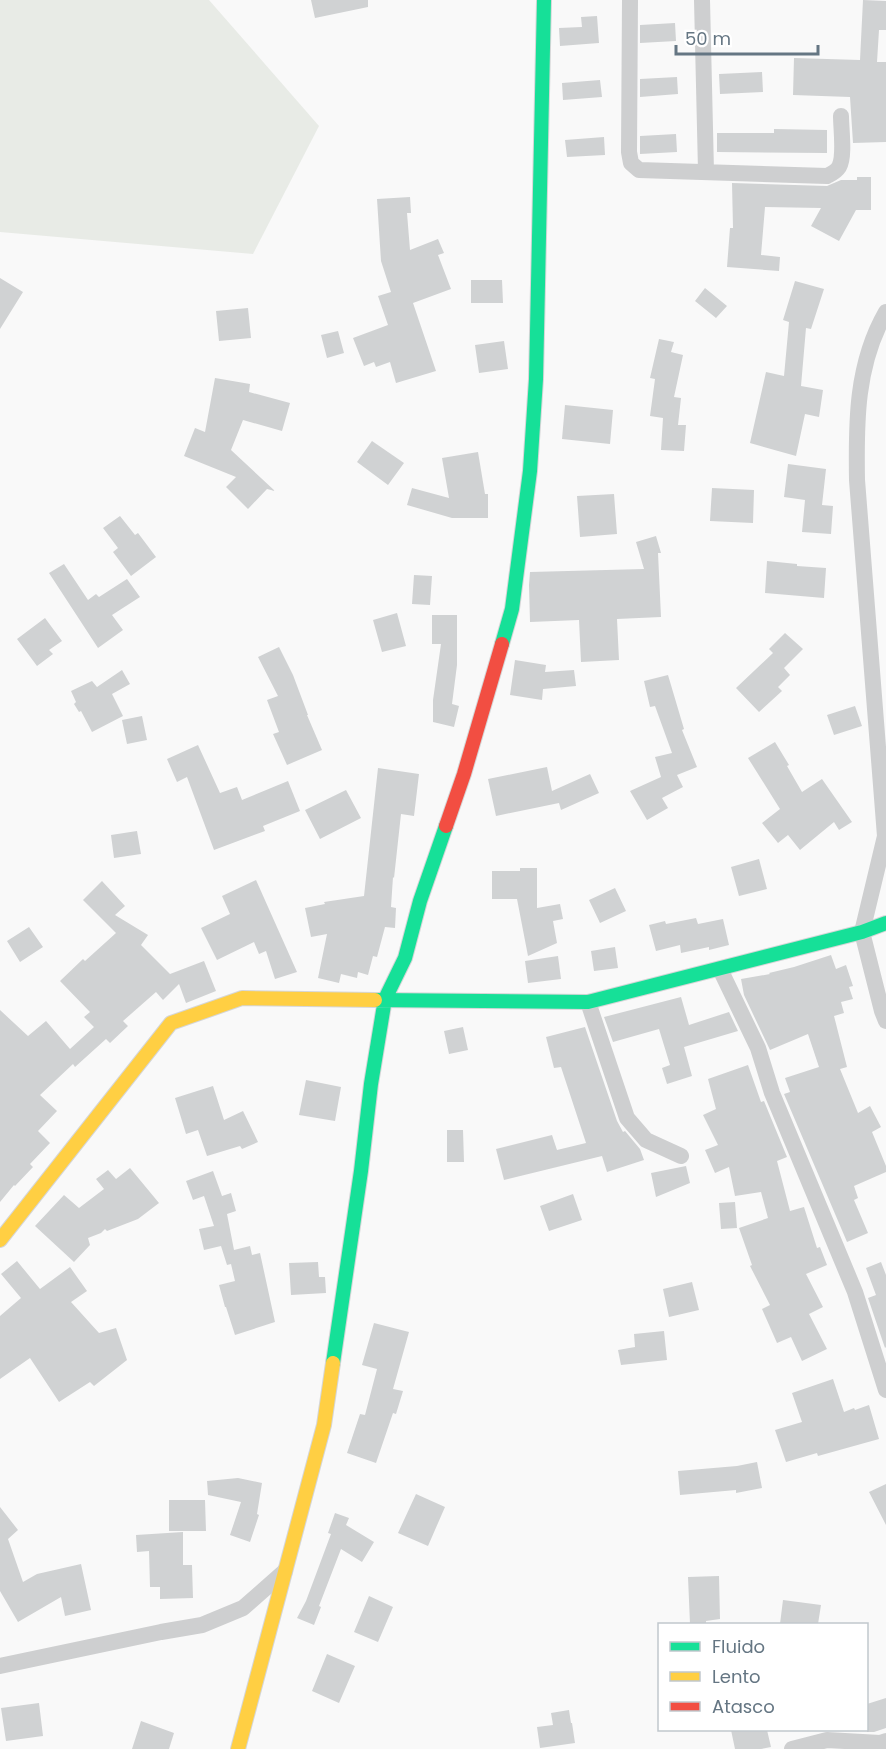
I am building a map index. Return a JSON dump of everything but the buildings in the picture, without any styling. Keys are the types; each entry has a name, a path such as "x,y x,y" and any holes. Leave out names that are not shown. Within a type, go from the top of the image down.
{"street":[{"path":"238,1749 324,1425 361,1170 371,1084 385,999 405,958 420,901 464,774 512,609 530,471 536,379 544,0"},
{"path":"630,0 629,152 631,163 639,170 827,176 840,166 841,116"},
{"path":"702,0 706,171"},
{"path":"886,312 875,331 861,382 856,424 857,480 885,836 862,932 886,1021"},
{"path":"0,1240 171,1023 242,998 588,1002 862,932 886,923"},
{"path":"720,969 758,1048 772,1093 855,1292 886,1390"},
{"path":"588,1002 627,1118 646,1140 681,1156"},
{"path":"0,1666 202,1625 243,1608 286,1570"},
{"path":"792,1749 827,1740 886,1742"}],"shaded area":[{"path":"0,0 209,0 319,126 253,254 0,232"}],"traffic: fast":[{"path":"502,644 512,609 530,471 536,379 544,0"},
{"path":"333,1363 361,1171 371,1084 385,999 405,958 420,901 446,826"},
{"path":"375,1000 588,1002 862,932 886,923"}],"traffic: slow":[{"path":"0,1240 171,1023 242,998 375,1000"},
{"path":"238,1749 324,1425 333,1363"}],"traffic: jam":[{"path":"446,826 464,774 502,644"}]}
